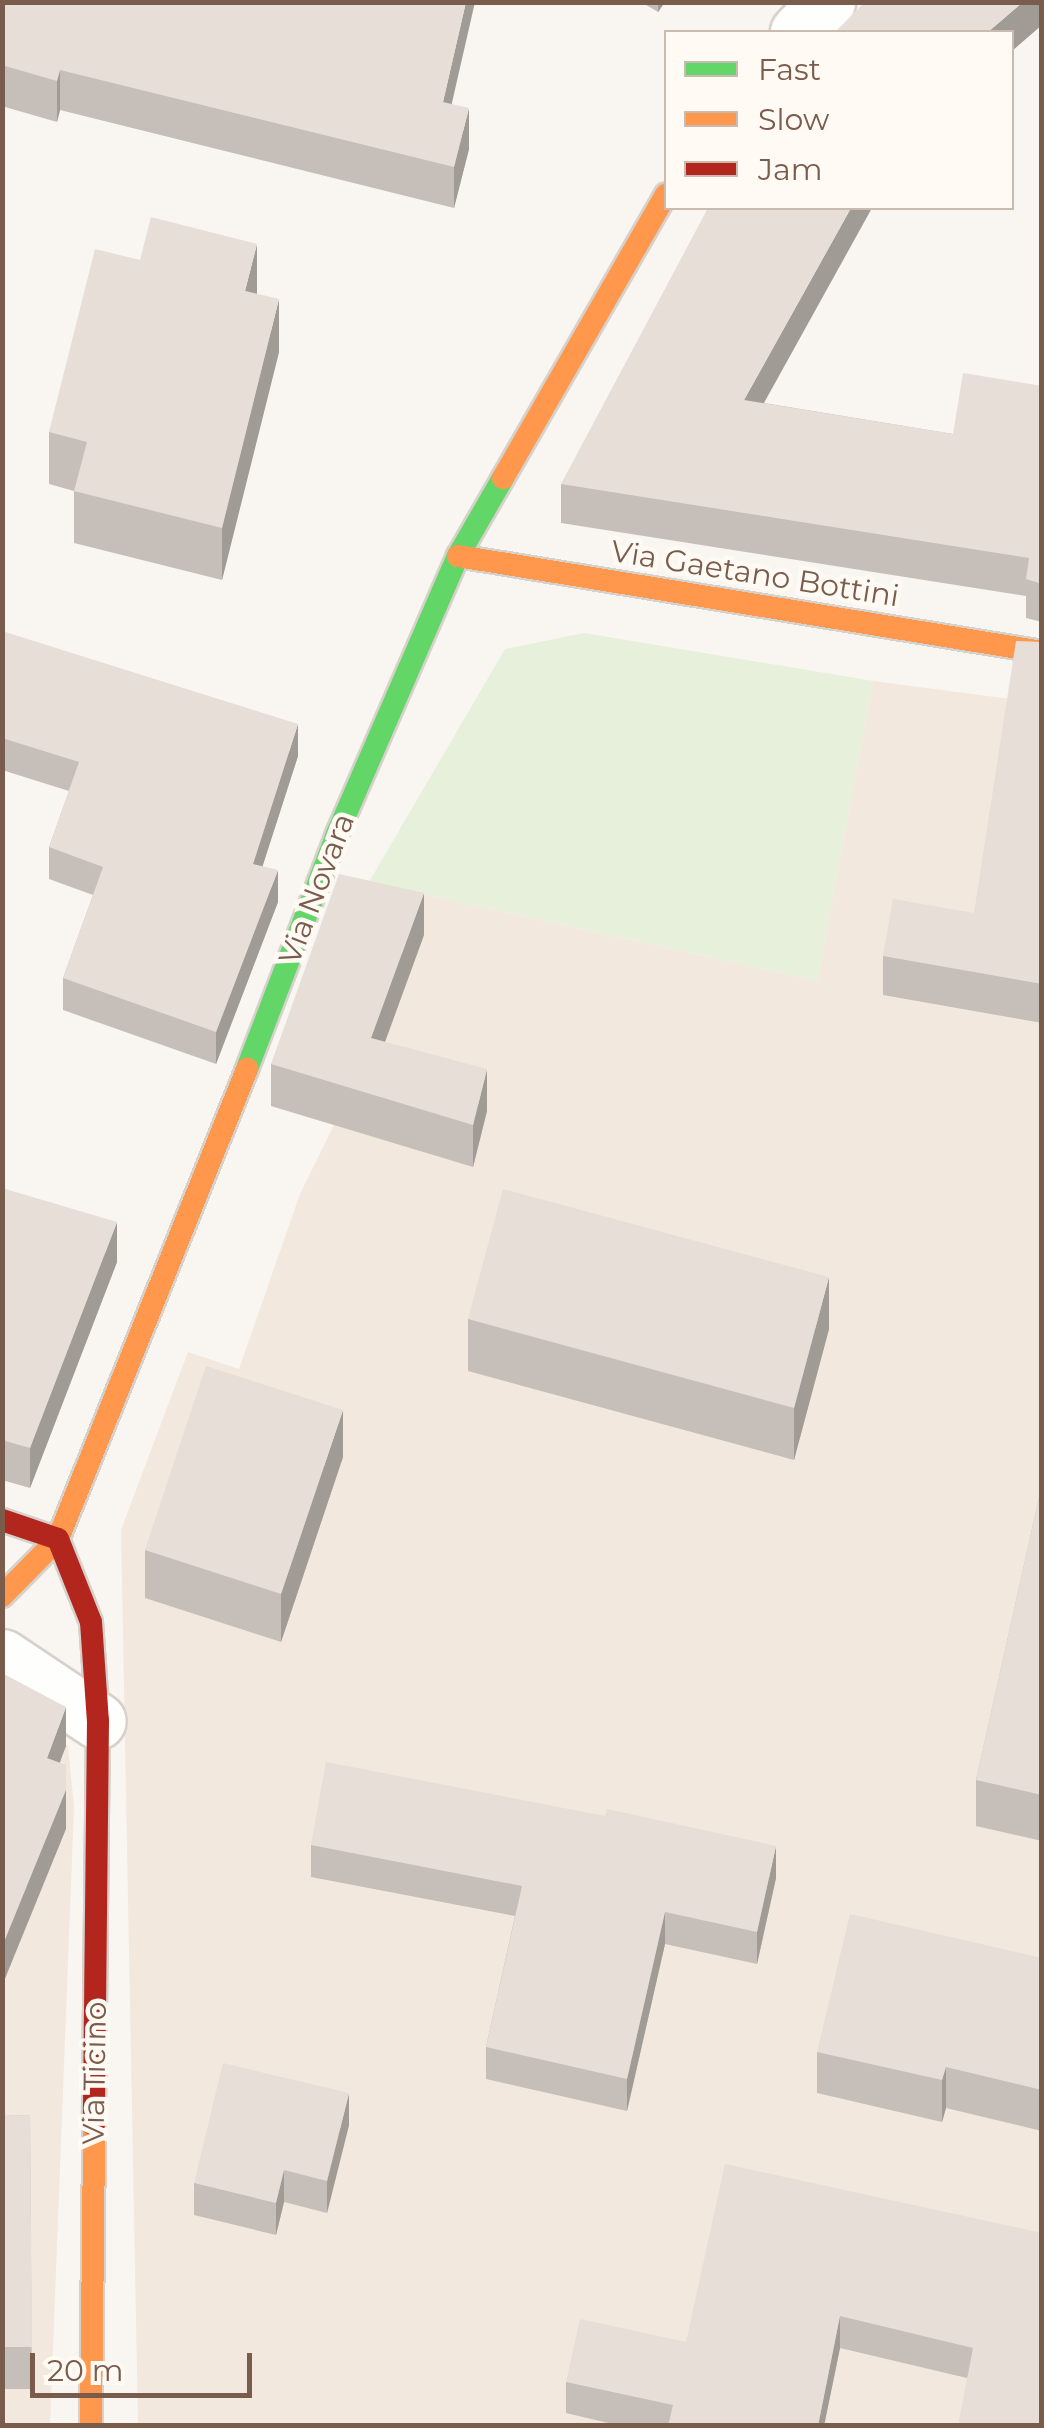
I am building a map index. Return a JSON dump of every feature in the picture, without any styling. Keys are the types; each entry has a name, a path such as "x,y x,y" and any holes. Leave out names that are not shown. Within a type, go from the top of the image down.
{"street":[{"path":"800,30 827,2"},
{"name":"Via Novara","path":"2,1596 58,1538 191,1216 337,834 458,556 664,197"},
{"name":"Via Gaetano Bottini","path":"458,556 1042,652"},
{"path":"2,1520 58,1538"},
{"name":"Via Ticino","path":"58,1538 91,1622 98,1721 91,2426"},
{"path":"2,1657 98,1721"}],"shaded area":[{"path":"873,681 1041,703 1041,2425 138,2425 121,1530 188,1352 239,1369 300,1194 334,1125 271,1106 369,882 817,981"},
{"path":"2,1712 68,1746 74,1807 50,2425 3,2425"}],"green space":[{"path":"584,633 873,681 817,981 369,882 505,649"}],"building":[{"path":"2,2 466,2 443,102 469,108 454,167 60,70 57,81 5,66 2,75"},
{"path":"865,2 1023,2 990,30 837,30"},
{"path":"707,210 850,210 744,400 953,434 963,373 1042,386 1042,584 1026,579 1029,558 561,484"},
{"path":"151,217 257,244 245,291 279,299 222,528 74,491 87,442 49,432 95,249 140,260"},
{"path":"2,631 298,724 253,864 278,870 216,1032 63,978 103,867 49,847 79,762 2,738"},
{"path":"1016,641 1042,642 1042,984 883,956 893,899 974,913"},
{"path":"339,874 424,893 371,1038 487,1069 473,1125 271,1064"},
{"path":"2,1188 117,1222 30,1448 2,1440"},
{"path":"503,1189 829,1277 794,1408 468,1319"},
{"path":"206,1366 343,1410 281,1594 145,1550"},
{"path":"1042,1484 1042,1795 976,1780"},
{"path":"2,1673 66,1707 47,1758 66,1765 66,1790 2,1947"},
{"path":"326,1762 605,1816 607,1809 776,1846 757,1932 665,1912 627,2079 486,2047 522,1886 311,1845"},
{"path":"850,1914 1042,1958 1042,2090 946,2067 942,2080 817,2052"},
{"path":"223,2063 349,2093 327,2181 284,2170 276,2203 194,2183"},
{"path":"30,2115 32,2347 2,2347 2,2116"},
{"path":"725,2164 1042,2233 1042,2426 958,2426 973,2348 840,2316 818,2426 668,2426 673,2405 566,2382 580,2319 686,2342"}],"traffic: fast":[{"path":"247,1069 337,834 458,556 503,478"}],"traffic: slow":[{"path":"503,478 664,197"},
{"path":"458,556 1042,652"},
{"path":"2,1596 58,1539 247,1069"},
{"path":"91,2426 94,2125"}],"traffic: jam":[{"path":"2,1520 58,1539 91,1622 98,1721 94,2125"}]}
